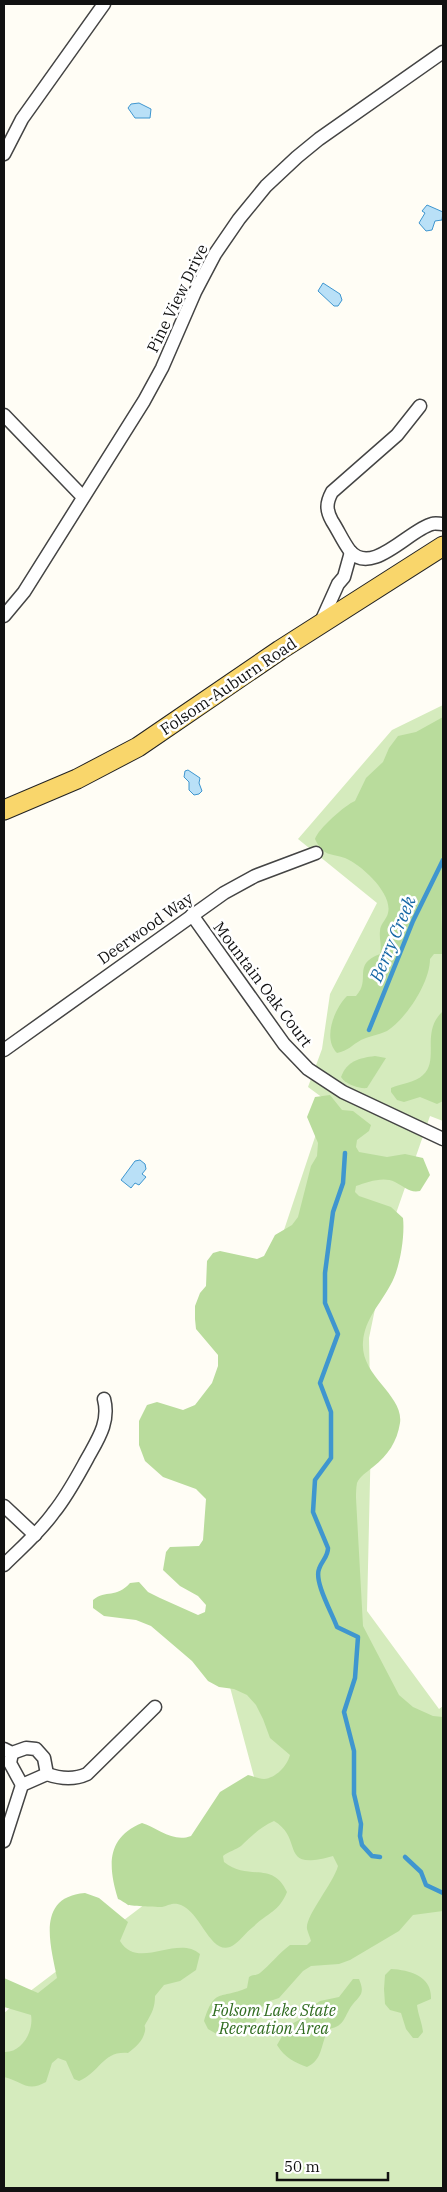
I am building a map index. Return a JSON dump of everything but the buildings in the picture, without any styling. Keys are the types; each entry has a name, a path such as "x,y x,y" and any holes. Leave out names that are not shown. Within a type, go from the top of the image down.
{"main road":[{"name":"Folsom-Auburn Road","path":"4,810 77,779 138,747 320,624 443,546"}],"street":[{"path":"4,154 22,119 104,4"},
{"name":"Pine View Drive","path":"4,616 24,592 144,401 162,368 194,292 214,254 238,219 266,186 319,139 443,52"},
{"path":"420,406 397,435 332,492 328,499 328,515 351,552 363,558 371,558 382,554 432,524 443,524"},
{"path":"4,415 83,497"},
{"path":"320,624 338,584 344,577 351,552"},
{"name":"Deerwood Way","path":"4,1050 224,893 255,876 316,854"},
{"name":"Mountain Oak Court","path":"192,915 284,1044 314,1074 349,1096 438,1136"},
{"path":"4,1566 35,1536 66,1496 102,1431 107,1416 104,1399"},
{"path":"4,1506 35,1536"},
{"path":"22,1785 47,1774 67,1779 88,1774 155,1707"},
{"path":"4,1841 22,1785 10,1763 8,1751 26,1748 36,1749 44,1758 47,1774"}],"green space":[{"name":"Folsom Lake State Recreation Area","path":"443,705 443,1121 430,1116 393,1222 369,1338 371,1436 367,1611 439,1709 443,1706 443,2188 4,2188 4,2013 264,1814 216,1635 277,1251 327,1101 308,1087 322,1049 330,994 377,903 298,839 392,730"},
{"path":"443,717 443,954 434,954 430,959 422,988 409,1009 395,1025 381,1034 364,1039 337,1053 331,1039 332,1023 338,1008 347,996 356,996 360,990 366,963 371,958 380,954 380,928 388,913 388,905 381,889 367,873 345,858 324,852 315,839 321,829 332,818 355,801 366,778 383,762 389,748 398,736 416,732"},
{"path":"443,1011 443,1101 437,1104 420,1097 404,1102 397,1100 391,1092 391,1088 416,1079 428,1069 433,1028 436,1019"},
{"path":"375,1056 386,1058 367,1088 352,1086 341,1077 347,1067 354,1061"},
{"path":"330,1095 342,1110 353,1111 371,1125 369,1131 357,1140 356,1147 359,1152 387,1157 405,1154 423,1158 430,1175 420,1191 410,1190 390,1180 376,1180 356,1186 355,1192 359,1196 391,1207 403,1218 403,1234 397,1269 391,1284 370,1319 364,1333 363,1342 364,1354 368,1365 395,1403 400,1423 397,1436 387,1453 358,1481 356,1498 363,1626 399,1695 413,1707 433,1716 443,1717 443,1911 413,1915 399,1931 350,1960 339,1964 311,1966 303,1971 279,1998 270,2001 262,2007 254,2025 248,2030 220,2036 208,2029 204,2021 211,2003 219,1996 247,1988 249,1977 260,1973 290,1945 307,1945 311,1941 307,1929 310,1916 331,1882 338,1866 333,1856 316,1860 305,1860 298,1857 283,1828 274,1821 260,1829 239,1847 223,1856 224,1862 233,1868 274,1877 281,1882 287,1892 276,1908 230,1947 223,1948 217,1945 188,1909 181,1905 174,1904 162,1907 128,1905 118,1899 112,1875 113,1854 116,1845 130,1829 142,1823 178,1838 191,1836 220,1792 248,1775 264,1779 277,1774 284,1767 290,1755 270,1738 256,1705 247,1695 234,1689 219,1687 208,1681 192,1661 151,1626 136,1620 104,1616 93,1608 93,1600 102,1595 116,1593 130,1583 139,1582 148,1592 160,1598 198,1615 205,1612 206,1605 198,1596 180,1586 163,1570 166,1552 170,1547 199,1546 203,1540 206,1499 196,1489 163,1477 145,1461 139,1445 139,1421 147,1405 157,1402 183,1410 195,1405 212,1383 218,1366 218,1355 196,1329 195,1319 195,1306 200,1293 206,1286 207,1261 213,1253 220,1251 257,1259 264,1256 275,1235 292,1225 298,1217 311,1166 317,1156 318,1143 307,1117 315,1097"},
{"path":"85,1893 99,1898 128,1922 120,1941 128,1949 137,1953 147,1953 180,1948 191,1949 200,1954 196,1970 180,1981 164,1985 155,1996 154,2007 145,2026 143,2038 128,2053 112,2055 92,2073 79,2081 74,2079 66,2061 58,2058 52,2063 46,2082 34,2086 25,2085 4,2077 4,2052 16,2049 25,2040 31,2028 31,2015 4,2007 4,1978 38,1993 57,1978 50,1938 50,1925 53,1913 59,1903 69,1896"},
{"path":"391,1969 419,1976 428,1985 431,1999 417,2005 423,2032 418,2038 413,2038 406,2029 401,2013 390,2010 385,2004 385,1975"},
{"path":"353,1979 359,1979 362,1988 361,1994 350,2008 342,2023 335,2028 329,2029 316,2060 307,2067 287,2056 277,2045 288,2026 299,2020 308,2009 320,2001 339,1997"}],"water":[{"path":"139,103 151,109 150,118 135,118 128,108 131,104"},
{"path":"427,205 443,212 442,220 435,221 432,230 426,231 419,223 425,213 422,211"},
{"path":"323,283 340,294 342,300 338,306 334,306 318,291"},
{"path":"188,770 200,778 199,783 202,791 199,794 194,795 189,790 189,782 184,777 185,771"},
{"path":"140,1160 145,1164 146,1169 142,1174 146,1177 139,1185 135,1183 131,1188 121,1180 135,1161"}],"waterway":[{"name":"Berry Creek","path":"369,1030 413,921 443,860"},
{"path":"345,1153 343,1183 333,1212 325,1273 325,1303 338,1334 320,1383 331,1412 331,1458 315,1480 313,1512 328,1548 319,1569 318,1575 321,1589 337,1627 358,1637 355,1678 344,1712 354,1751 354,1794 361,1824 360,1836 362,1845 372,1856 380,1857"},
{"path":"405,1857 421,1872 426,1885 443,1893"}]}
